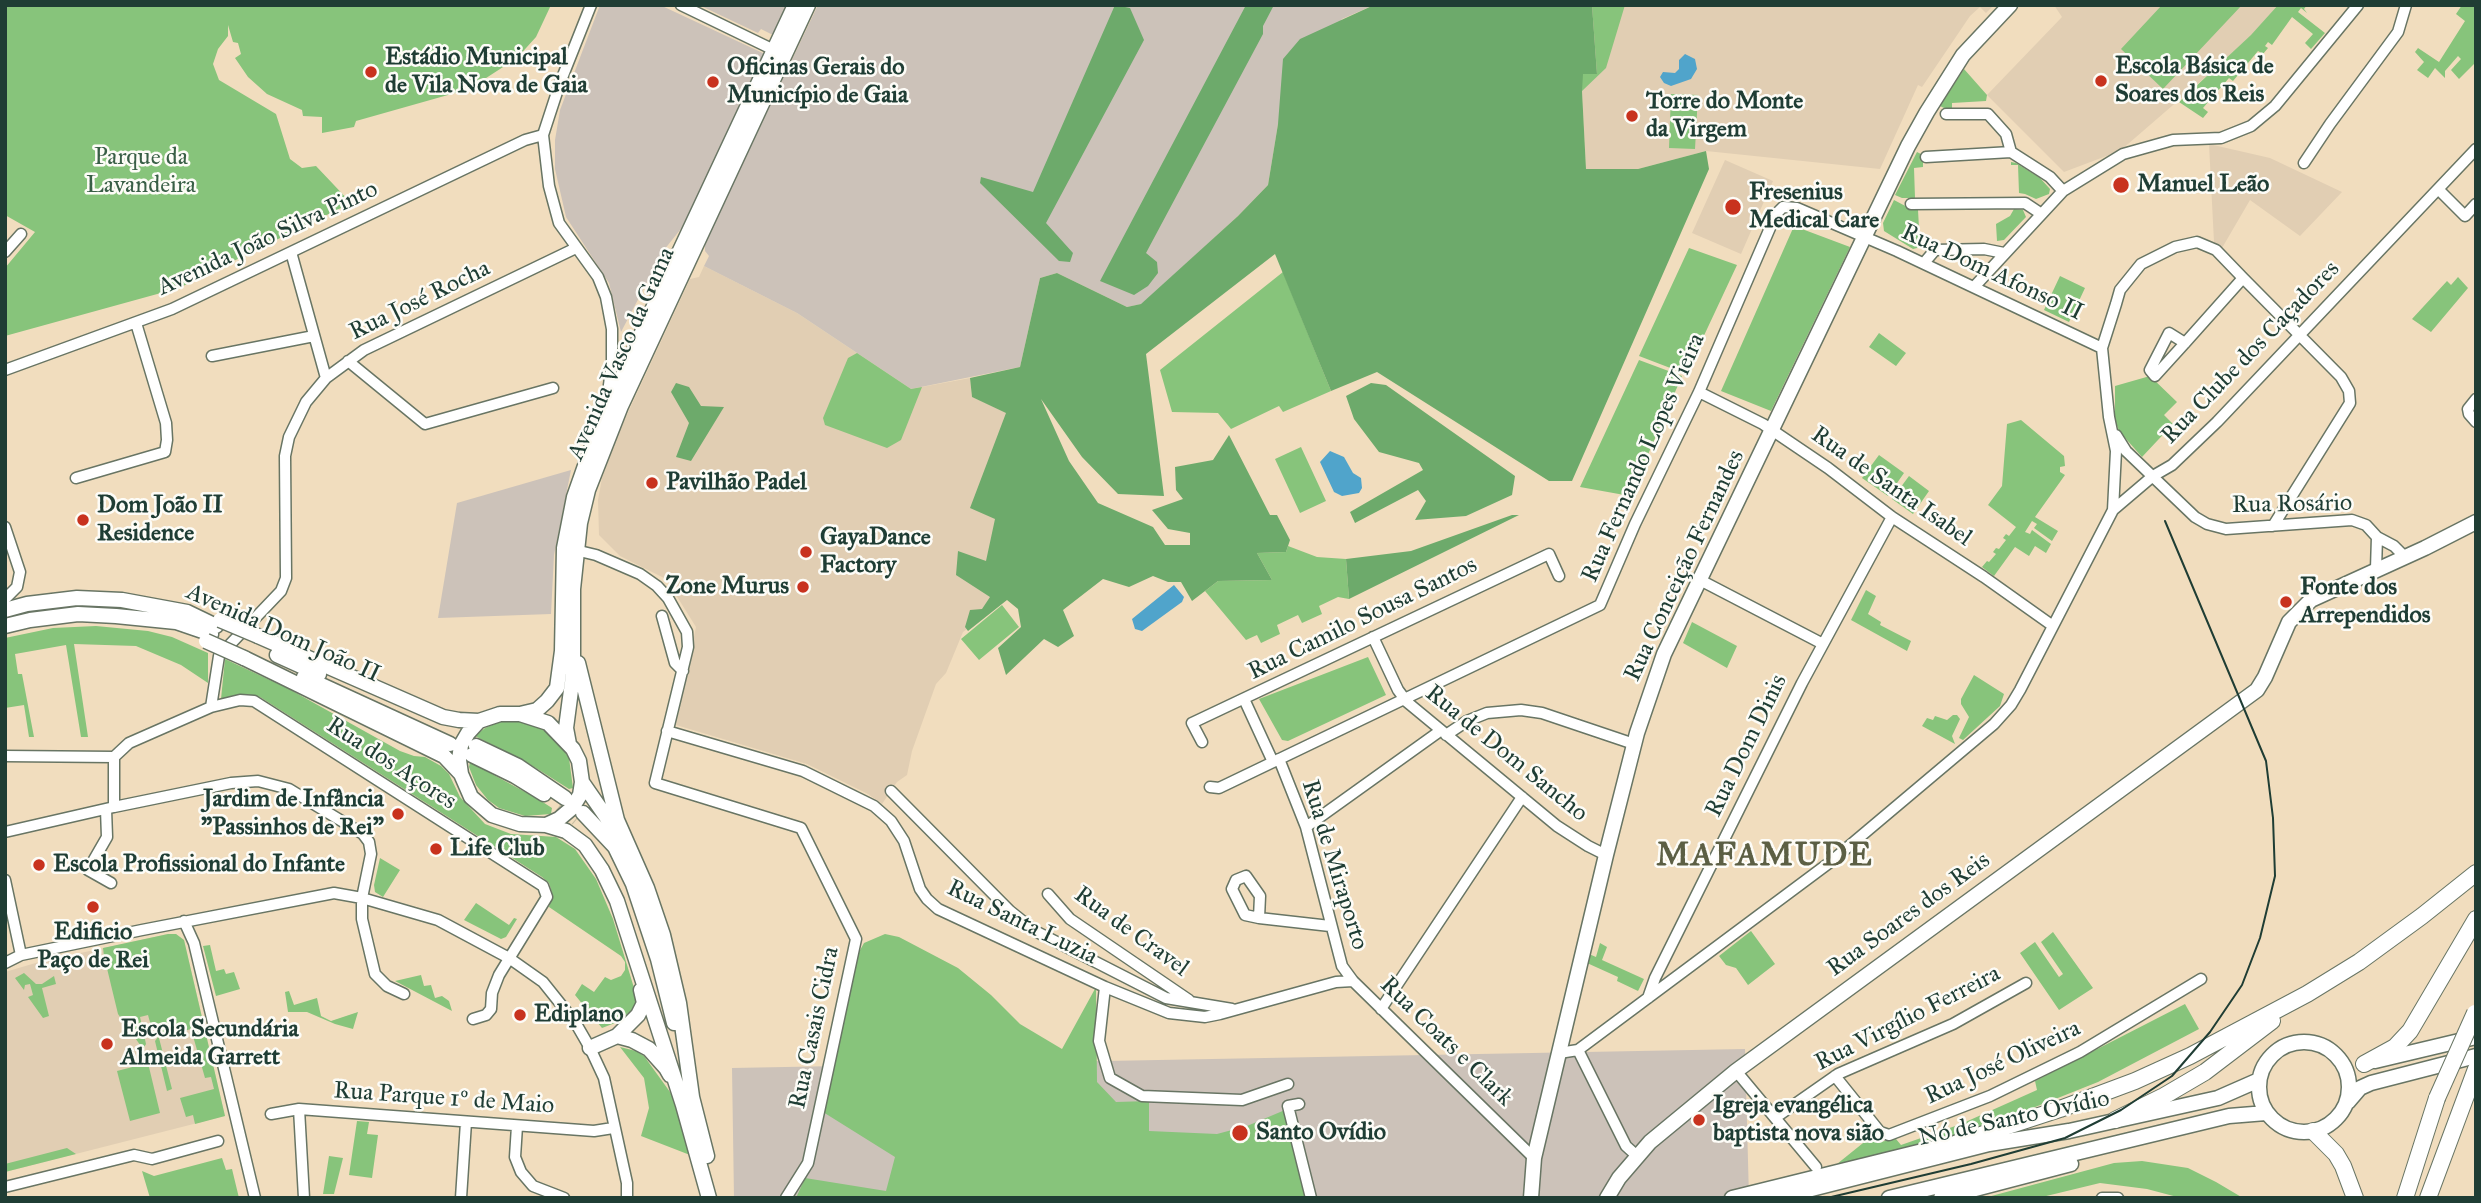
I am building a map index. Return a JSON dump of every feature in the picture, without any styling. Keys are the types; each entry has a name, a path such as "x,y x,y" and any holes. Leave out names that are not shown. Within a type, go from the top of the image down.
{"highway":[{"path":"2115,1120 2205,1072 2307,994 2388,942 2476,873"},
{"path":"2364,1064 2395,1047 2410,1031 2476,919"},
{"path":"1959,1142 2060,1109 2135,1080 2190,1055 2307,994"},
{"path":"2406,1198 2437,1098 2476,1012"},
{"path":"2428,1198 2476,1069"},
{"path":"2314,1131 2336,1154 2355,1198"}],"main road":[{"name":"Avenida Vasco da Gama","path":"520,714 537,710 557,688 574,497 605,414 795,5"},
{"name":"Avenida Vasco da Gama","path":"569,744 566,719 573,675 570,549 588,490 612,429 808,5"},
{"name":"Rua Conceição Fernandes","path":"1531,1198 1530,1179 1534,1158 1606,855 1634,744 1664,654 1864,237 1927,112 1963,55 2010,5"},
{"path":"2376,569 2476,522"},
{"name":"Rua Soares dos Reis","path":"1607,1198 1636,1155 1736,1071 2257,690 2281,636 2300,609 2311,600 2376,569"},
{"name":"Avenida Dom João II","path":"5,610 27,604 77,598 122,600 187,612 214,630 452,740"},
{"path":"5,626 78,614 116,616 178,629 214,630"},
{"path":"573,633 617,820 648,888 663,936 679,1003 688,1105"},
{"path":"251,647 443,717 479,721 500,714 520,714 548,723 569,744 579,761 582,782 580,795 572,808 546,825"},
{"path":"251,647 444,756 461,774"},
{"path":"479,721 461,745 459,760 461,774 471,797 492,815 520,824 546,825 566,831 585,845 602,870 617,901 718,1198"},
{"path":"474,751 563,801"},
{"path":"582,782 627,846"},
{"path":"580,816 615,848 633,884 658,959 709,1198"},
{"path":"590,1048 617,1036 638,1015 644,1003 634,954"},
{"path":"617,1036 649,1049 666,1068 688,1105"},
{"path":"2476,1037 2364,1064 2347,1063 2318,1045 2302,1043 2290,1046 2271,1057 2262,1069 2259,1080 2261,1099 2266,1112 2284,1128 2314,1131 2336,1119 2360,1088 2476,1056"},
{"path":"2339,1058 2348,1079 2348,1102"},
{"name":"Nó de Santo Ovídio","path":"1776,1198 1989,1144 2069,1131 2218,1098 2259,1080"},
{"path":"1941,1198 2091,1158 2134,1138 2240,1114 2266,1112"},
{"path":"1732,1198 1959,1142 2015,1132 2069,1131"},
{"name":"Nó de Santo Ovídio","path":"1889,1198 2134,1138"}],"street":[{"path":"589,5 543,135 549,186 559,223 598,277 606,297 612,329 612,362 605,414"},
{"path":"681,5 774,50"},
{"path":"1974,287 2063,191 2123,154 2173,140 2221,138 2251,126 2275,106 2358,5"},
{"path":"2304,163 2398,32 2406,5"},
{"path":"1946,114 1988,114 2006,134 2011,152"},
{"name":"Avenida João Silva Pinto","path":"5,370 173,309 525,140 543,135"},
{"name":"Rua Clube dos Caçadores","path":"1559,1053 1578,1050 1829,863 1994,724 2021,690 2113,510 2190,449 2476,149"},
{"path":"1926,157 2011,152 2050,177 2063,191"},
{"path":"2467,158 2476,168"},
{"path":"2438,189 2465,216 2476,204"},
{"path":"1910,204 2025,203 2040,213"},
{"name":"Rua Fernando Lopes Vieira","path":"1210,786 1219,788 1600,605 1635,524 1699,391 1776,214 1780,209 1789,206 1797,208 1864,237"},
{"path":"5,252 21,234"},
{"name":"Rua Dom Afonso II","path":"1864,237 2102,348"},
{"name":"Rua Rosário","path":"2113,510 2116,451 2109,417 2102,348 2120,290 2141,264 2175,247 2197,242 2216,250 2244,278 2341,377 2351,397 2344,413 2273,526"},
{"name":"Rua José Rocha","path":"211,708 219,656 281,590 286,578 285,456 289,437 306,402 326,378 364,350 576,248"},
{"path":"1924,263 1936,250 1984,249 2004,253"},
{"path":"291,253 326,378"},
{"path":"2185,343 2244,278"},
{"path":"76,478 165,452 167,430 136,323"},
{"path":"212,356 314,336"},
{"path":"348,361 425,424 553,388"},
{"name":"Rua de Santa Isabel","path":"1699,391 1772,431 1828,467 1892,517 2053,626"},
{"path":"2476,400 2468,409 2476,422"},
{"name":"Rua Rosário","path":"2114,433 2126,451 2194,517 2207,524 2226,529 2352,520 2366,525 2377,537 2405,556"},
{"name":"Rua Dom Dinis","path":"1648,998 1655,978 1823,644 1892,517"},
{"path":"5,527 20,572 17,587 5,599"},
{"name":"Rua Rosário","path":"2376,569 2377,537"},
{"path":"570,549 596,555 640,574 657,586 681,618 687,632 688,647 667,731"},
{"name":"Rua Camilo Sousa Santos","path":"1202,742 1192,723 1549,554 1559,576"},
{"path":"1700,580 1823,644"},
{"path":"662,616 675,663 682,671"},
{"name":"Rua de Dom Sancho","path":"1373,637 1405,699 1522,797 1577,839 1606,855"},
{"name":"Rua dos Açores","path":"211,708 240,699 254,701 543,886 547,897 542,909 509,958"},
{"name":"Rua de Miraporto","path":"1244,699 1276,760 1306,827 1342,966 1353,981"},
{"path":"111,883 88,870 107,837 114,757 129,743 211,708"},
{"path":"1306,827 1443,733 1488,713 1521,710 1542,713 1634,744"},
{"name":"Rua Santa Luzia","path":"667,731 803,771 874,806 891,821 904,841 920,889 937,909 1105,987 1168,1013 1205,1017 1232,1009"},
{"name":"Rua Casais Cidra","path":"667,731 655,783 801,828 856,939 808,1163 786,1198"},
{"path":"5,756 114,757"},
{"path":"5,832 231,783 258,781 289,789 363,834 369,842 371,855 362,898 362,919 375,974 387,986 404,994"},
{"name":"Rua Coats e Clark","path":"891,791 1010,911 1035,931 1166,998 1232,1009 1336,982 1353,981 1534,1158"},
{"path":"1381,1009 1522,797"},
{"path":"5,880 21,955"},
{"path":"5,963 21,955 334,893 362,898 438,920 509,958 543,982 575,1022 604,1079 627,1183 627,1197"},
{"name":"Rua de Cravel","path":"1048,894 1070,919 1191,1001"},
{"path":"1259,918 1330,926"},
{"path":"184,921 194,943 255,1198"},
{"path":"473,1019 486,1015 491,1009 492,993 509,958"},
{"name":"Rua José Oliveira","path":"1835,1076 1880,1132 1889,1135 1990,1096 2080,1052 2201,979"},
{"name":"Rua Virgílio Ferreira","path":"1775,1118 1835,1076 1953,1024 2026,982"},
{"path":"1105,987 1099,1041 1111,1078 1142,1096 1242,1100 1289,1084"},
{"path":"1578,1050 1626,1146 1636,1155"},
{"path":"1736,1071 1816,1167"},
{"path":"1299,1104 1288,1106 1311,1198"},
{"path":"299,1109 304,1198"},
{"name":"Rua Parque 1º de Maio","path":"271,1114 299,1109 594,1131 613,1128"},
{"path":"461,1198 467,1122"},
{"path":"517,1126 515,1157 522,1172 533,1186 564,1198"},
{"path":"5,1187 134,1155 152,1159 218,1141"},
{"path":"2102,1198 2118,1198"}],"shaded area":[{"path":"600,5 660,5 767,55 688,220 664,250 621,332 609,283 566,217 555,169 555,140 560,110"},
{"path":"699,5 789,5 775,36 761,29 758,33"},
{"path":"818,5 1374,5 1342,19 1278,124 1268,185 1142,304 1127,307 1057,273 1040,278 1020,367 911,389 797,313 704,266 709,256 705,251 705,242"},
{"path":"1592,5 1994,5 1986,13 1980,7 1970,16 1922,87 1918,85 1880,169 1706,151 1638,169 1597,170 1586,169 1582,91 1582,74 1597,74"},
{"name":"Escola Básica de Soares dos Reis","path":"2054,5 2278,5 2252,35 2128,144 2117,152 2064,172 1987,95 2062,17"},
{"path":"2209,144 2270,158 2342,192 2300,236 2250,200 2222,248 2214,242"},
{"name":"Fresenius Medical Care","path":"1725,160 1773,181 1741,254 1692,233"},
{"path":"704,266 797,313 911,389 970,378 972,397 1007,412 999,509 1008,575 975,623 963,632 946,673 936,684 912,751 907,775 897,782 882,804 868,794 807,764 676,725 696,627 666,579 620,556 599,535 598,500 602,478 618,434 690,279 699,277"},
{"path":"571,470 554,555 551,614 438,618 457,503"},
{"name":"Escola Secundária Almeida Garrett","path":"176,934 184,940 225,1116 5,1172 5,972"},
{"name":"Santo Ovídio","path":"1745,1049 1749,1198 734,1198 732,1068"}],"green space":[{"name":"Parque da Lavandeira","path":"5,5 551,5 536,37 517,58 483,80 455,93 356,121 354,127 322,133 322,117 303,116 302,110 267,94 248,77 235,58 241,54 238,43 233,42 228,25 228,36 218,49 213,64 219,80 276,114 290,159 302,168 316,166 351,203 179,288 5,336 5,268 35,232 5,215"},
{"path":"1115,5 1130,8 1144,40 1046,223 1073,253 1070,262 1059,261 980,183 981,177 1033,192"},
{"path":"1246,5 1274,5 1263,26 1263,34 1146,253 1157,262 1158,273 1148,286 1134,295 1100,281"},
{"path":"1374,5 1592,5 1597,74 1583,74 1586,169 1638,169 1706,151 1709,169 1572,481 1549,481 1377,372 1331,391 1275,254 1146,354 1164,496 1118,494 1082,457 1041,399 1069,461 1098,503 1153,527 1165,545 1190,545 1190,533 1168,529 1152,510 1183,499 1176,490 1175,467 1213,460 1229,435 1270,515 1277,515 1290,540 1286,552 1257,553 1272,580 1218,581 1192,601 1181,582 1168,582 1153,576 1129,587 1103,579 1063,610 1074,636 1058,647 1044,639 1006,675 998,648 1021,627 1018,609 1007,600 968,631 965,627 970,610 982,609 990,597 956,575 958,551 986,561 995,519 970,508 1006,413 972,397 970,378 1020,367 1040,278 1057,273 1127,307 1141,304 1238,216 1268,185 1278,124 1283,59 1300,39"},
{"path":"1592,5 1625,5 1606,68 1582,91 1582,74 1597,74"},
{"path":"2162,5 2242,5 2163,89 2121,49"},
{"path":"2278,5 2307,5 2304,9 2307,13 2301,8 2298,12 2325,33 2311,49 2305,43 2313,34 2292,17 2272,45 2268,42 2265,46 2268,48 2263,54 2258,51 2233,81 2229,78 2203,108 2208,112 2203,118 2179,102 2251,35"},
{"path":"2462,5 2476,5 2476,62 2459,79 2451,70 2461,59 2458,56 2445,71 2445,78 2435,68 2428,78 2417,70 2424,62 2415,52 2418,48 2439,62 2465,21 2456,14"},
{"path":"1964,69 1987,95 1986,101 1952,103 1952,109 1948,110 1940,106"},
{"path":"1671,94 1698,95 1695,149 1669,148"},
{"path":"1917,152 1923,155 1923,167 1914,168 1915,198 1902,198 1895,195"},
{"path":"2011,162 2016,163 2040,178 2050,189 2049,194 2036,199 2019,193 2018,165 2011,165"},
{"path":"1894,200 1918,210 1920,246 1917,248 1913,249 1884,231 1883,223"},
{"path":"2014,209 2023,210 2026,217 2004,240 1997,241 1996,224 2010,216"},
{"path":"1794,226 1850,247 1771,411 1721,391"},
{"path":"1689,248 1737,265 1686,374 1639,356"},
{"path":"1283,272 1331,391 1283,412 1279,406 1231,429 1218,413 1172,412 1160,370"},
{"path":"2060,276 2085,288 2069,322 2044,310"},
{"path":"2458,277 2468,288 2431,332 2412,319 2447,281 2451,285"},
{"path":"1879,333 1906,353 1896,366 1869,347"},
{"path":"857,353 911,389 922,387 901,440 887,448 825,425 823,418 848,358"},
{"path":"1639,360 1682,376 1630,496 1580,487"},
{"path":"2150,376 2177,402 2164,415 2173,424 2142,457 2119,431 2115,420 2115,386"},
{"path":"676,383 689,387 701,406 724,407 691,461 676,457 689,423 671,392"},
{"path":"1371,383 1386,385 1515,476 1512,495 1466,516 1415,520 1426,501 1418,490 1355,523 1350,512 1423,470 1419,463 1379,452 1354,419 1346,396"},
{"path":"2021,420 2064,456 2065,466 2060,467 2060,472 2065,475 2035,517 2058,531 2052,541 2034,528 2037,524 2032,521 2025,532 2030,534 2032,530 2051,544 2046,553 2035,546 2029,556 2015,547 1994,576 1982,567 1996,554 1993,552 2006,540 2003,538 2006,534 2009,536 2016,527 1988,505 2002,486 2007,424"},
{"path":"1301,447 1326,501 1300,513 1275,459"},
{"path":"1879,455 1904,473 1888,496 1862,478"},
{"path":"1909,476 1929,491 1913,514 1892,499"},
{"path":"1512,515 1519,515 1349,599 1346,559 1411,551"},
{"path":"1288,546 1317,557 1346,559 1349,599 1338,597 1319,606 1322,614 1302,623 1298,615 1277,625 1280,634 1261,643 1257,635 1246,640 1205,591 1218,581 1272,580 1257,553 1286,552"},
{"path":"1866,590 1876,596 1868,614 1881,622 1880,625 1911,641 1907,651 1851,620"},
{"path":"1002,605 1019,627 979,660 961,639"},
{"path":"1692,622 1737,646 1727,668 1683,643"},
{"path":"96,626 148,631 172,637 208,653 208,683 181,665 136,646 74,644 88,737 81,737 66,645 15,654 18,674 22,674 34,737 29,737 24,705 5,708 5,638 53,628"},
{"path":"1368,657 1386,695 1288,741 1282,740 1259,699"},
{"path":"225,659 289,689 400,751 425,757 441,766 449,774 460,797 485,824 511,834 556,837 575,849 596,879 613,919 638,1001 634,1009 615,1023 602,1028 575,995 582,984 594,992 605,977 611,980 621,976 625,970 625,962 621,956 549,907 552,893 549,883 542,877 260,697 246,694 221,699"},
{"path":"1974,675 2004,694 2000,706 1963,740 1959,738 1969,717 1961,699"},
{"path":"1953,715 1960,719 1952,736 1955,744 1922,726 1927,718 1933,720 1935,716 1947,720"},
{"path":"499,722 526,722 539,727 555,738 569,758 573,788 569,789 528,763 475,736"},
{"path":"470,762 538,799 552,808 551,814 525,816 499,808 488,800 476,785 469,767"},
{"path":"380,858 400,870 383,897 375,892 374,885"},
{"path":"476,903 509,925 514,918 517,919 506,937 501,939 464,920"},
{"path":"1751,931 1775,964 1748,985 1736,968 1726,965 1719,956"},
{"path":"2053,932 2093,988 2059,1010 2020,953 2035,942 2059,977 2063,974 2041,942"},
{"path":"176,934 184,940 225,1116 195,1124 193,1115 186,1117 180,1098 214,1089 211,1077 205,1078 191,1029 159,1038 172,1089 167,1091 155,1041 158,1037 155,1025 151,1026 148,1015 140,1017 146,1044 143,1049 118,1014 104,956 103,948"},
{"path":"885,934 899,937 958,968 1020,1024 1062,1049 1096,987 1097,1082 1116,1102 1149,1101 1149,1131 1217,1134 1247,1126 1285,1110 1306,1198 796,1198 805,1178 886,1191 895,1157 823,1112 859,952 864,943"},
{"path":"1600,943 1607,947 1602,960 1644,979 1638,991 1617,981 1618,977 1587,963 1589,954 1596,957"},
{"path":"210,945 216,971 224,969 226,974 234,972 240,989 216,996 203,946"},
{"path":"24,973 36,984 42,984 54,976 56,984 42,988 49,1016 43,1018 28,997 33,995 30,984 25,985 24,990 15,978"},
{"path":"421,975 424,986 431,985 435,998 442,996 449,1001 452,1011 395,981"},
{"path":"289,991 294,1005 317,998 321,1016 331,1021 358,1012 353,1029 335,1024 307,1012 288,1012 285,992"},
{"path":"2185,1004 2199,1029 2098,1082 1980,1129 1837,1164 1873,1135 1880,1142 1896,1139 1901,1145 1961,1124 2037,1090 2035,1081"},
{"path":"620,1047 644,1056 670,1092 679,1109 690,1155 641,1136 649,1108 644,1078"},
{"path":"148,1063 160,1113 130,1121 117,1071"},
{"path":"357,1121 369,1122 367,1134 378,1135 372,1178 349,1175"},
{"path":"67,1148 76,1154 5,1172 5,1164"},
{"path":"329,1156 343,1158 334,1194 323,1194"},
{"path":"222,1158 226,1170 232,1169 239,1198 150,1198 142,1171 154,1176"},
{"path":"2142,1161 2188,1168 2243,1198 2181,1198 2147,1189 2100,1183 2038,1198 1984,1198 2114,1163"}],"water":[{"path":"1685,54 1695,59 1697,69 1691,79 1671,86 1664,83 1660,77 1663,72 1675,73 1679,69 1679,60"},
{"path":"1330,451 1344,457 1353,473 1361,478 1362,488 1359,493 1342,496 1334,492 1320,462"},
{"path":"1174,585 1184,597 1182,602 1142,631 1135,629 1132,619"}],"tunnel":[{"path":"560,805 577,819"}],"tram line":[{"path":"1827,1198 1971,1164 2065,1138 2121,1110 2172,1076 2210,1032 2242,985 2260,938 2275,876 2273,818 2266,761 2165,521"}],"place":[{"name":"Estádio Municipal de Vila Nova de Gaia","path":"371,72"},
{"name":"Escola Básica de Soares dos Reis","path":"2101,81"},
{"name":"Oficinas Gerais do Município de Gaia","path":"713,82"},
{"name":"Torre do Monte da Virgem","path":"1632,116"},
{"name":"Manuel Leão","path":"2121,185"},
{"name":"Fresenius Medical Care","path":"1733,207"},
{"name":"Pavilhão Padel","path":"652,483"},
{"name":"Dom João II Residence","path":"83,520"},
{"name":"GayaDance Factory","path":"806,552"},
{"name":"Zone Murus","path":"803,587"},
{"name":"Fonte dos Arrependidos","path":"2286,602"},
{"name":"Jardim de Infância \"Passinhos de Rei\"","path":"398,814"},
{"name":"Life Club","path":"436,849"},
{"name":"Escola Profissional do Infante","path":"39,865"},
{"name":"Edificio Paço de Rei","path":"93,907"},
{"name":"Ediplano","path":"520,1015"},
{"name":"Escola Secundária Almeida Garrett","path":"107,1044"},
{"name":"Igreja evangélica baptista nova sião","path":"1699,1120"},
{"name":"Santo Ovídio","path":"1240,1133"}],"district":[{"name":"MAFAMUDE","path":"1765,857"}]}
